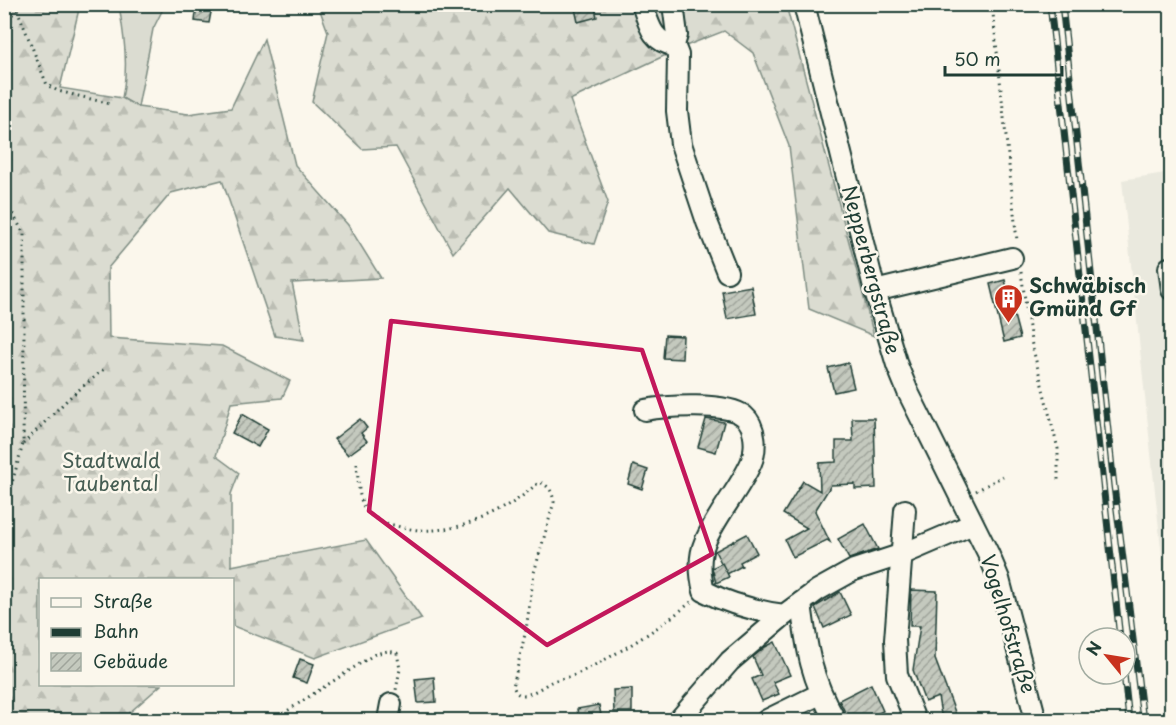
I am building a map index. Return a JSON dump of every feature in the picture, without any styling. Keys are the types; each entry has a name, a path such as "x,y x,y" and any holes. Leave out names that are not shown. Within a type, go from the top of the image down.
{"street":[{"path":"642,4 655,36 663,44 674,45"},
{"path":"673,4 677,35 674,45 678,55 677,111 681,144 726,272"},
{"name":"Nepperbergstraße","path":"804,4 874,291 897,365 973,524"},
{"path":"874,291 1012,258"},
{"path":"1169,267 1172,290"},
{"path":"645,410 664,406 729,410 744,416 753,430 755,447 751,462 704,544 701,568 704,591 717,598 760,612 784,615"},
{"path":"905,510 895,640 897,675 915,720"},
{"path":"679,720 730,661 784,615 818,591 854,570 903,554 973,524"},
{"name":"Vogelhofstraße","path":"973,524 999,579 1036,720"},
{"path":"801,603 810,665 820,694 835,720"},
{"path":"767,720 820,694"}],"path":[{"path":"4,44 15,4"},
{"path":"15,4 47,85 57,91 111,104"},
{"path":"4,198 24,234 23,444 4,511"},
{"path":"23,444 69,398 104,369"},
{"path":"357,464 362,504 369,514 383,523 410,530 451,528 475,522 518,500 540,482 553,492 554,502 534,573 526,630 513,686 519,695 575,675 628,647 650,634 704,591"},
{"path":"961,499 1003,476"},
{"path":"273,720 375,654 388,651 397,653 400,669 390,712"}],"highlighted area":[{"path":"391,321 642,350 712,554 547,645 369,511"}],"shaded area":[{"path":"1171,172 1171,642 1122,180"}],"green space":[{"name":"Stadtwald Taubental","path":"4,5 80,5 60,88 122,98 138,107 188,114 231,108 264,39 295,165 348,225 381,278 292,283 304,340 275,336 222,180 171,193 108,268 109,338 222,346 290,381 282,398 231,403 216,456 239,473 231,494 231,566 366,540 422,619 315,658 234,626 234,578 39,578 39,686 160,686 121,720 5,720"},
{"path":"119,5 161,5 162,11 153,29 138,107 122,98 125,63"},
{"path":"318,5 786,5 874,336 809,309 789,146 753,53 724,31 683,47 570,100 608,202 594,244 548,233 510,188 453,253 396,147 362,149 312,102 328,32"}],"building":[{"path":"574,4 594,4 597,17 578,22"},
{"path":"197,5 212,7 209,23 195,21"},
{"name":"Schwäbisch Gmünd Gf","path":"1005,280 1008,292 1011,291 1015,307 1012,308 1020,338 1004,342 990,284"},
{"path":"751,286 756,314 727,319 722,291"},
{"path":"665,335 683,336 682,359 663,358"},
{"path":"848,363 854,388 834,392 828,368"},
{"path":"242,414 268,429 258,447 232,433"},
{"path":"852,418 874,418 876,488 855,489 855,484 831,485 815,511 830,542 827,540 793,557 785,540 807,528 783,514 803,481 820,491 819,463 836,462 836,441 853,441"},
{"path":"360,419 367,428 361,433 367,441 348,455 334,439"},
{"path":"706,419 724,422 716,452 698,447"},
{"path":"633,465 648,470 642,489 628,484"},
{"path":"865,524 878,549 849,559 838,539"},
{"path":"747,534 757,553 740,562 742,566 727,574 715,551"},
{"path":"722,563 729,577 716,583 712,568"},
{"path":"911,590 937,591 935,659 958,720 942,720 938,697 925,702 913,670 920,626 910,626"},
{"path":"840,592 851,615 824,628 815,607"},
{"path":"775,642 790,675 773,682 779,694 762,701 752,679 761,675 753,657"},
{"path":"300,659 314,664 307,683 293,678"},
{"path":"434,677 436,702 418,703 415,679"},
{"path":"871,684 883,711 864,720 849,720 839,700"},
{"path":"632,689 632,712 614,712 613,690"},
{"path":"599,705 602,720 579,720 577,709"}],"railway":[{"path":"1050,4 1119,626"},
{"path":"1062,4 1114,486 1143,720"},
{"path":"1125,686 1129,720"}],"place":[{"name":"Schwäbisch Gmünd Gf","path":"1008,324"}]}
